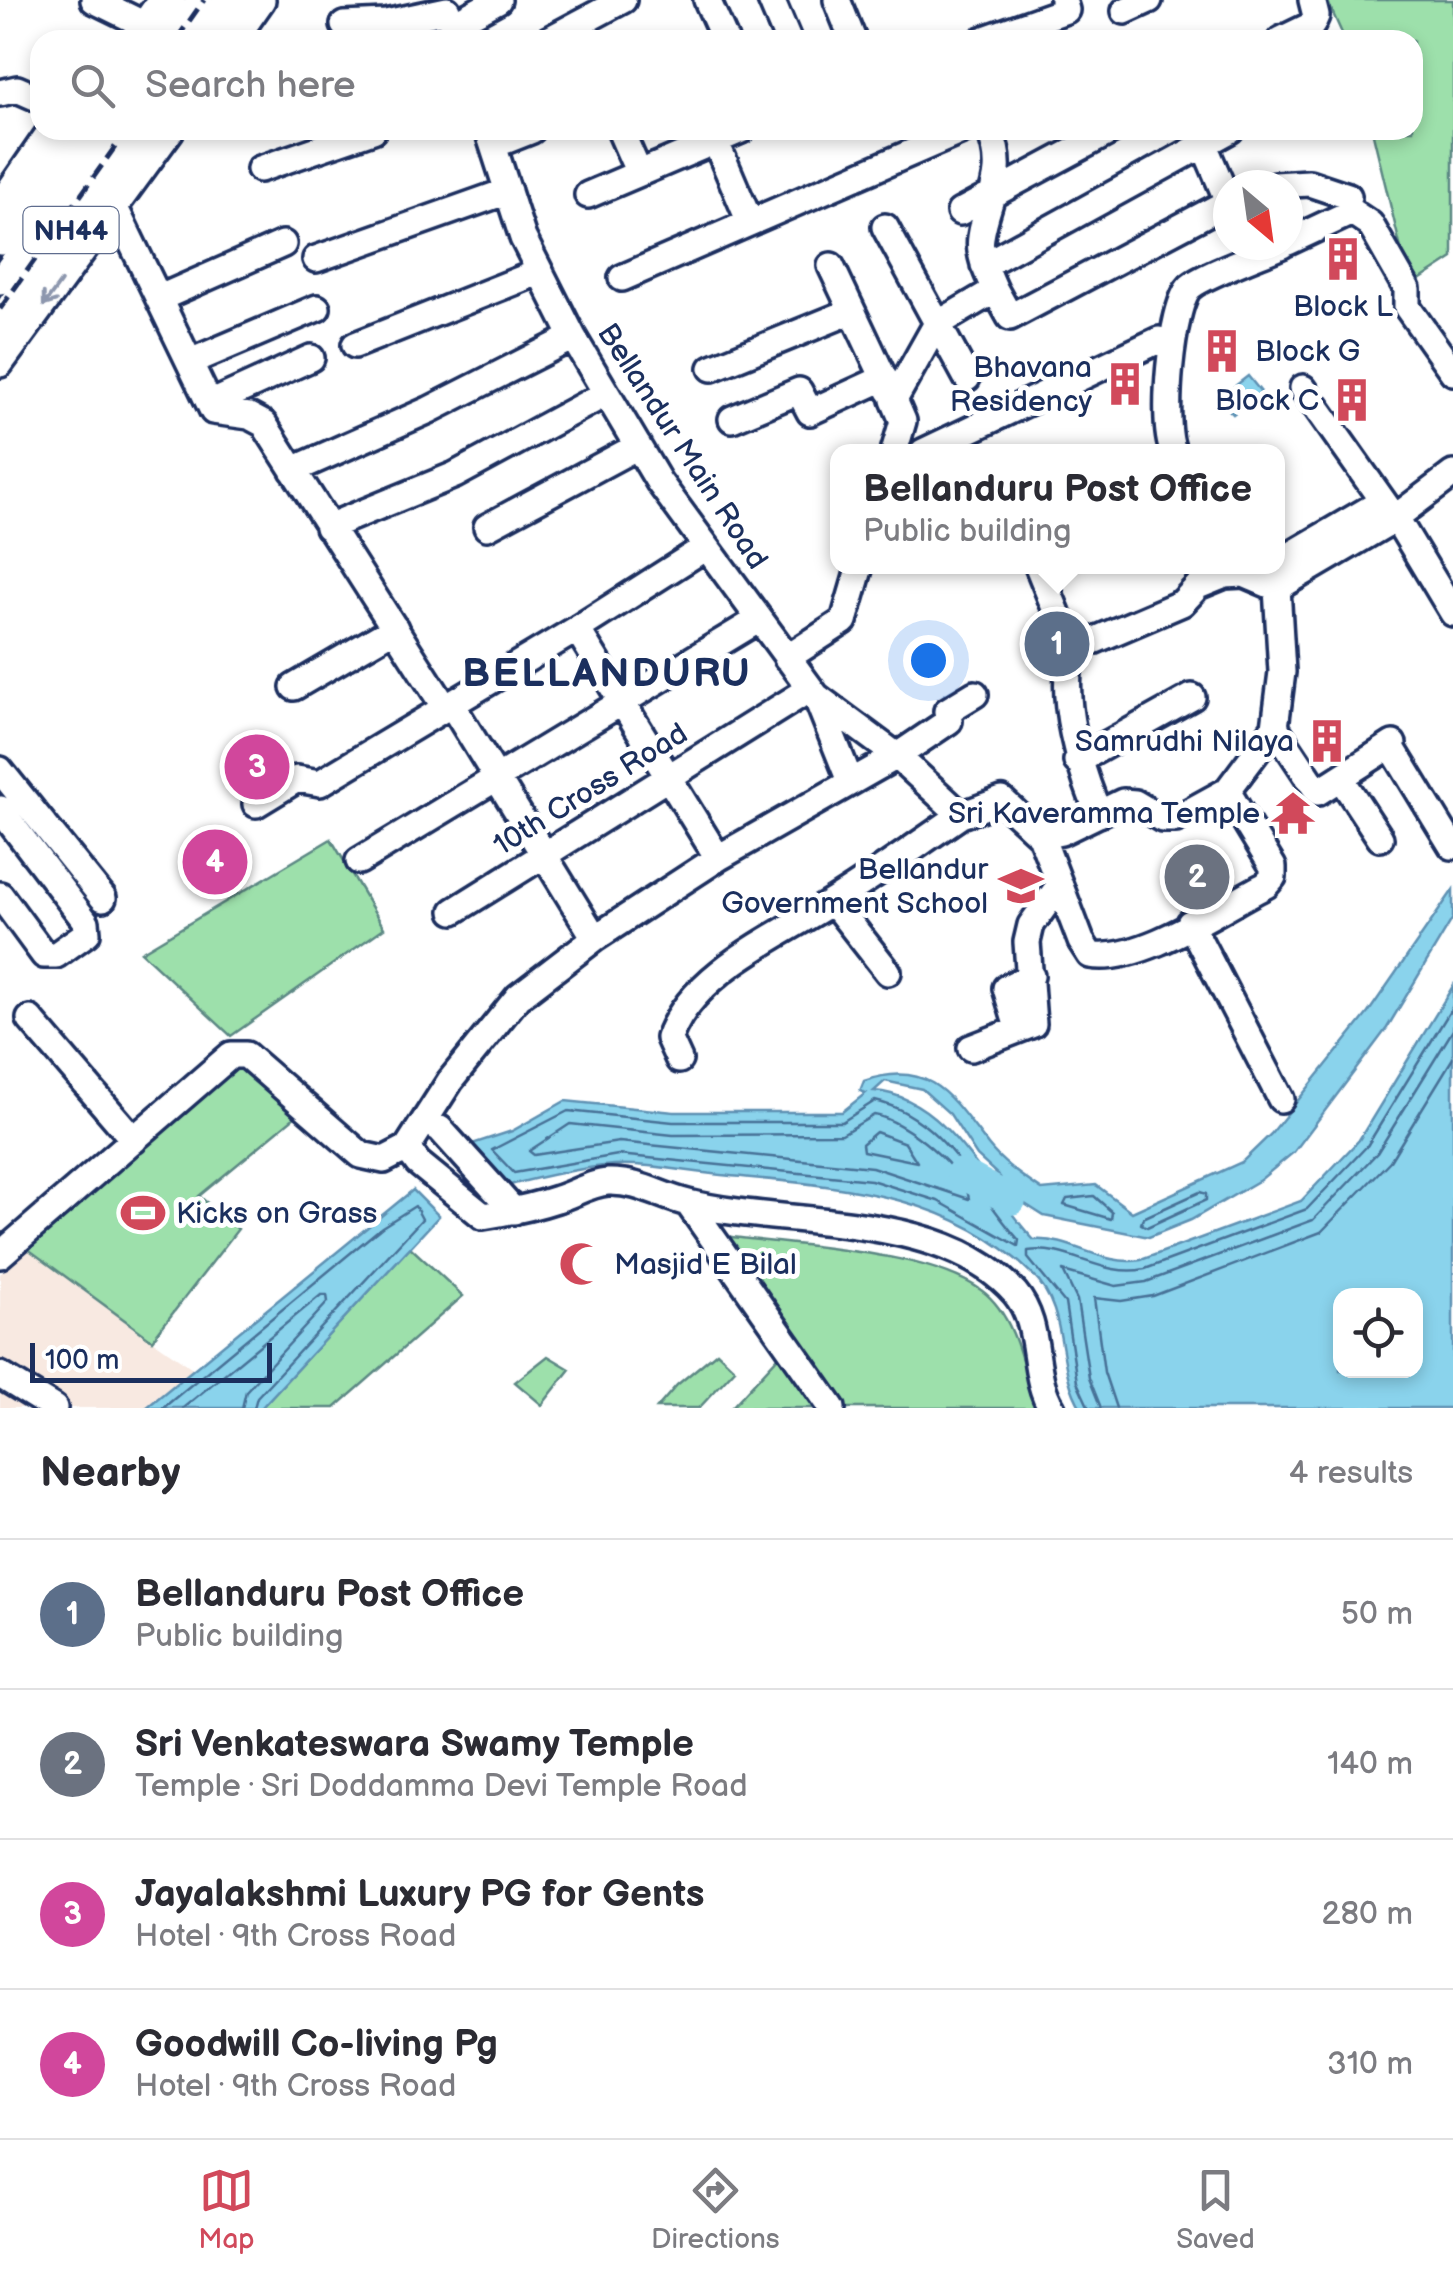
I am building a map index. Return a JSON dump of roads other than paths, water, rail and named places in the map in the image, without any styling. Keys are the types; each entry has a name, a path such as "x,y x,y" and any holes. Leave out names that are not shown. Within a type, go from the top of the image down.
{"highway":[{"path":"135,25 167,0"},
{"path":"212,30 233,0"},
{"name":"NH44","path":"0,237 68,140"},
{"name":"NH44","path":"0,330 134,140"}],"street":[{"path":"94,0 135,25"},
{"path":"179,30 200,0"},
{"path":"241,30 262,0"},
{"path":"344,25 450,19 498,0"},
{"path":"567,30 624,0"},
{"path":"707,0 720,30"},
{"path":"771,0 784,30"},
{"path":"836,0 849,30"},
{"path":"1010,30 1066,10 1063,0"},
{"path":"1125,11 1149,0"},
{"path":"0,94 17,89 30,95"},
{"path":"0,204 44,140"},
{"path":"0,282 101,140"},
{"path":"0,364 164,140"},
{"path":"260,170 346,140"},
{"name":"Bellandur Main Road","path":"492,140 539,272 573,337 605,394 706,547 813,692 850,782"},
{"path":"624,140 638,171"},
{"path":"588,195 715,140 749,220"},
{"path":"622,278 940,140"},
{"path":"992,140 998,160 996,194 980,239 984,265 1010,317 1213,209"},
{"path":"960,212 1096,140"},
{"path":"984,265 1213,140"},
{"path":"1204,145 1215,170"},
{"path":"1303,183 1348,196"},
{"path":"316,259 508,191"},
{"path":"114,208 210,404 222,415 249,416 264,424 546,855 596,938"},
{"path":"1303,235 1352,212 1370,224 1407,288 1407,307 1453,372"},
{"path":"886,227 967,378"},
{"path":"160,298 283,244"},
{"path":"1171,444 1167,430 1178,306 1189,288 1250,260"},
{"path":"831,266 902,422 896,444"},
{"path":"355,344 539,272"},
{"path":"732,419 799,391 810,412 889,389 936,324 995,290"},
{"path":"190,362 317,308"},
{"path":"712,368 852,312"},
{"path":"293,470 429,410 573,337"},
{"path":"939,444 1159,340"},
{"path":"210,404 311,358"},
{"path":"1302,388 1453,614"},
{"path":"328,527 455,475 605,394"},
{"path":"975,426 982,444"},
{"path":"487,527 638,446"},
{"path":"1389,515 1453,461"},
{"path":"1285,571 1389,515 1453,474"},
{"path":"256,804 297,779 320,783 706,547"},
{"path":"788,658 844,621 858,574"},
{"path":"1041,574 1072,650 1066,670 1077,761 1099,814"},
{"path":"1041,836 1122,802 1135,804 1162,819 1176,818 1227,791 1276,727 1282,672 1277,575 1194,576 1182,603 1072,650"},
{"path":"359,861 758,620"},
{"path":"294,687 395,628"},
{"path":"577,629 718,858"},
{"path":"813,692 897,756 960,815"},
{"name":"10th Cross Road","path":"454,912 813,692"},
{"path":"0,1255 231,1056 246,1054 361,1155 384,1160 413,1156 433,1125 450,1081 518,998 596,938 718,858 949,722 947,711 975,694"},
{"path":"1077,761 1192,696"},
{"path":"1276,727 1318,792 1392,745 1452,846"},
{"path":"0,770 103,898"},
{"path":"1342,780 1380,838"},
{"path":"679,1060 668,1038 676,1018 703,989 767,940 833,902 960,815 1002,800 1041,836 1090,956 1126,953 1190,923 1266,885 1273,876 1272,867 1227,791"},
{"path":"0,809 86,922 87,932 56,956 44,956 0,896"},
{"path":"970,1048 1033,1024 1027,942 1031,925 1060,886"},
{"path":"833,902 888,972"},
{"path":"1190,923 1281,1099"},
{"path":"30,1019 134,1140"},
{"path":"433,1125 506,1202"},
{"path":"413,1156 482,1216 506,1202 602,1182 632,1182 688,1204 900,1234 946,1249 991,1273 1024,1304 1052,1408"},
{"path":"688,1204 832,1408"},
{"path":"0,1375 54,1408"}],"water":[{"path":"1248,376 1261,392 1233,414 1218,399"},
{"path":"1453,890 1453,918 1387,1028 1294,1152 1260,1180 1191,1220 1149,1237 1044,1216 1006,1192 1000,1177 977,1156 950,1114 922,1089 885,1081 874,1091 901,1097 945,1128 1034,1240 1061,1243 1113,1259 1141,1260 1301,1201 1359,1140 1453,986 1453,1408 1081,1408 1068,1375 1058,1322 1045,1290 1000,1247 964,1225 887,1197 846,1189 640,1165 588,1168 510,1185 472,1144 512,1131 565,1101 674,1112 842,1112 866,1093 860,1091 864,1081 907,1075 923,1079 951,1098 1000,1158 1042,1190 1096,1185 1132,1212 1242,1162 1271,1134 1368,1013"},
{"path":"413,1190 439,1216 261,1408 146,1408"}],"waterway":[{"path":"961,1173 1011,1200"}],"railway":[{"path":"183,30 204,0"},
{"path":"0,309 120,140"}],"place":[{"name":"Block L","path":"1343,259"},
{"name":"Block G","path":"1222,351"},
{"name":"Bhavana Residency","path":"1125,384"},
{"name":"Block C","path":"1352,400"},
{"name":"Bellanduru Post Office","path":"1057,644"},
{"name":"Samrudhi Nilaya","path":"1327,741"},
{"name":"Jayalakshmi Luxury PG for Gents","path":"257,767"},
{"name":"Sri Kaveramma Temple","path":"1293,813"},
{"name":"Goodwill Co-living Pg","path":"215,862"},
{"name":"Sri Venkateswara Swamy Temple","path":"1197,877"},
{"name":"Bellandur Government School","path":"1021,886"},
{"name":"Kicks on Grass","path":"143,1213"},
{"name":"Masjid E Bilal","path":"581,1264"}],"district":[{"name":"BELLANDURU","path":"607,672"}]}
